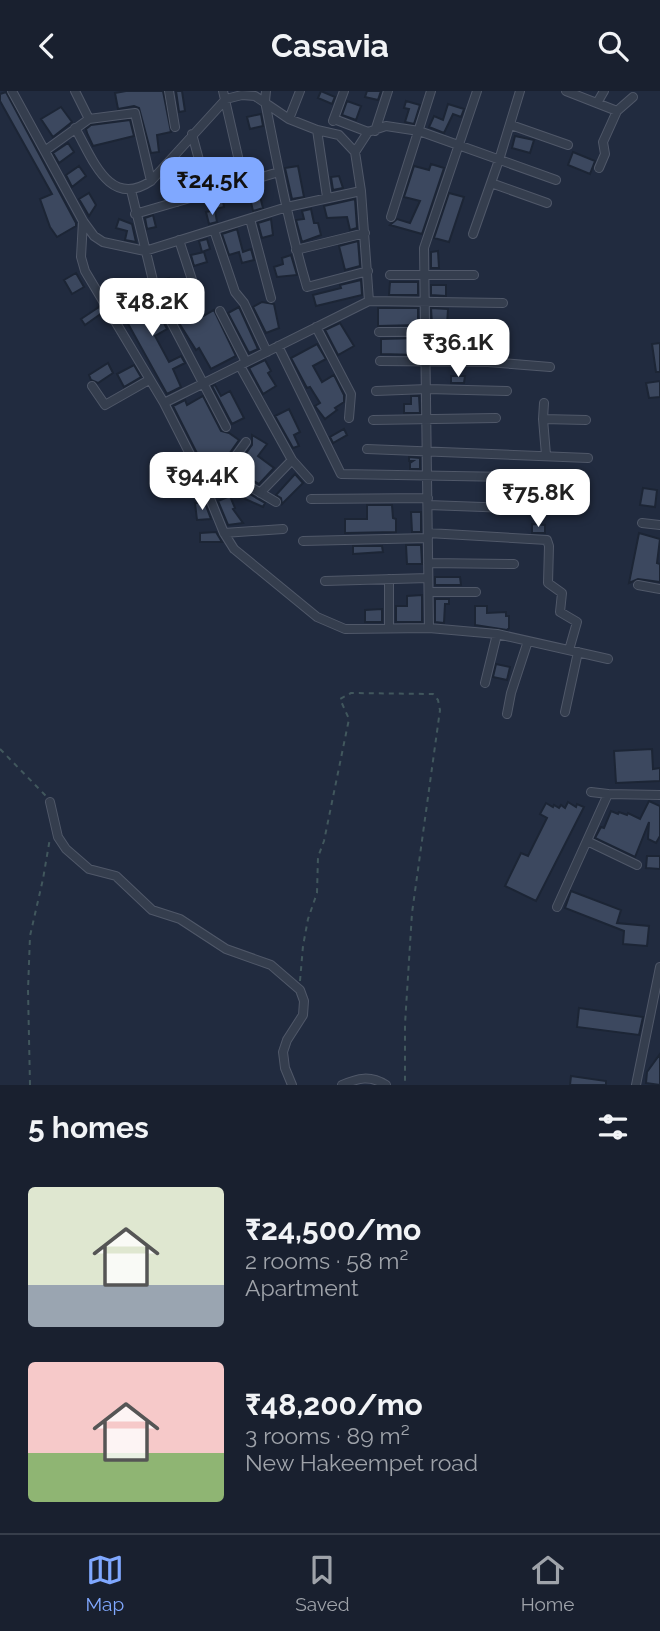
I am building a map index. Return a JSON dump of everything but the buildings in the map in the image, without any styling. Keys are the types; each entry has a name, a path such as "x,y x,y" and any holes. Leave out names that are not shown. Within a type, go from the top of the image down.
{"street":[{"path":"12,91 83,221 94,236 103,242 145,251 287,207 361,191"},
{"path":"75,91 87,120"},
{"path":"169,91 175,127"},
{"path":"290,116 300,91"},
{"path":"332,126 344,91"},
{"path":"374,301 361,191 364,139 388,91"},
{"path":"391,217 431,91"},
{"path":"429,628 424,248 477,91"},
{"path":"472,234 511,125 520,91"},
{"path":"566,91 584,94 617,111"},
{"path":"597,103 604,91"},
{"path":"76,127 103,177 115,188 131,190 138,190 164,167 224,96 266,95 290,116 317,130 332,126 364,139"},
{"path":"266,95 279,172 307,288 369,271"},
{"path":"224,96 244,183"},
{"path":"598,167 605,154 603,142 617,111 633,97"},
{"path":"46,150 87,120 135,113 150,177"},
{"path":"332,126 346,140 364,139 386,125 419,131 556,180"},
{"path":"511,125 568,145"},
{"path":"317,130 327,197"},
{"path":"192,134 208,193"},
{"path":"164,167 177,202"},
{"path":"135,214 279,172"},
{"path":"491,183 547,204"},
{"path":"131,190 156,293 226,427"},
{"path":"250,219 271,298"},
{"path":"83,221 81,257 85,271 164,403 234,549 317,617 345,629 429,628 497,634 608,659"},
{"path":"214,230 235,292 244,303 267,352"},
{"path":"296,250 365,233"},
{"path":"179,240 195,289"},
{"path":"390,275 474,275"},
{"path":"164,403 374,301 503,303"},
{"path":"220,311 243,364 292,460 309,479"},
{"path":"316,327 351,394 349,418"},
{"path":"379,332 477,331"},
{"path":"278,346 341,474 563,478"},
{"path":"380,361 488,362 550,367"},
{"path":"92,386 105,405 149,380"},
{"path":"376,391 507,391"},
{"path":"544,403 542,419 546,455"},
{"path":"373,420 496,418"},
{"path":"542,419 586,420"},
{"path":"200,474 217,482 246,442"},
{"path":"367,449 589,458"},
{"path":"260,493 292,460"},
{"path":"225,472 276,502"},
{"path":"311,499 428,501 569,510"},
{"path":"642,523 660,525"},
{"path":"224,533 283,529"},
{"path":"303,541 428,536 547,540 548,583 562,593 561,612 577,622 565,712"},
{"path":"428,563 514,563"},
{"path":"324,581 428,578"},
{"path":"388,579 389,628"},
{"path":"638,585 660,589"},
{"path":"429,592 476,591"},
{"path":"485,683 497,634"},
{"path":"507,714 510,693 528,641"},
{"path":"591,792 660,795"},
{"path":"557,907 608,794"},
{"path":"50,802 58,837 66,849 89,869 116,876 152,910 180,919 226,949 271,965 300,990 304,1001 303,1015 287,1040 283,1052 285,1068 292,1085"},
{"path":"587,841 638,865"},
{"path":"636,1085 660,967"},
{"path":"342,1085 358,1078 371,1078 386,1085"}],"path":[{"path":"300,990 303,946 317,893 318,857 324,841 349,719 340,699 351,693 433,694 439,699 440,710 412,913 405,1024 405,1085"},
{"path":"0,749 50,802"},
{"path":"30,1085 30,936 44,879 50,827"}]}
